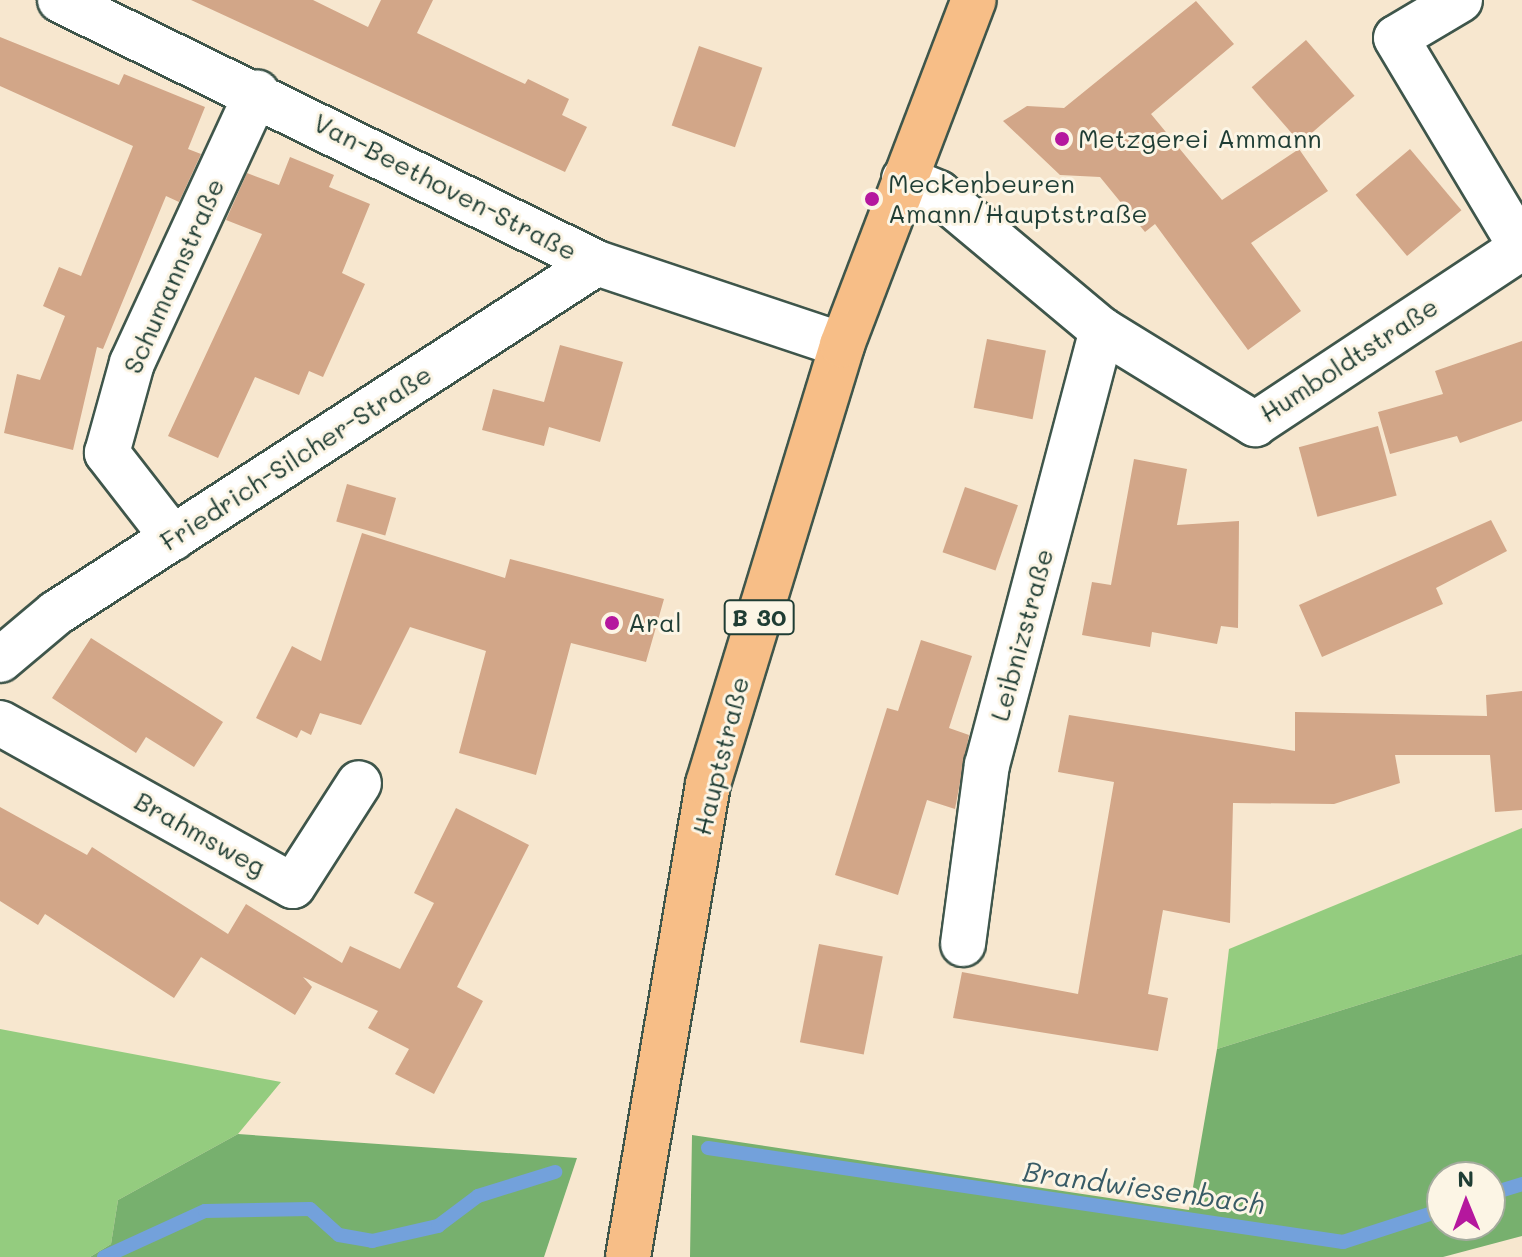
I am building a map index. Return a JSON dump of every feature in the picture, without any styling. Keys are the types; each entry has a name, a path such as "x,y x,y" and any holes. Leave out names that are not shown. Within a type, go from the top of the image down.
{"main road":[{"name":"Hauptstraße","path":"628,1257 708,784 842,345 974,0"}],"street":[{"name":"Van-Beethoven-Straße","path":"60,0 257,92 597,263 842,345"},
{"name":"Humboldtstraße","path":"904,179 938,193 1102,330 1255,424 1522,247 1396,38 1460,0"},
{"name":"Schumannstraße","path":"173,538 107,453 132,363 257,92"},
{"name":"Friedrich-Silcher-Straße","path":"0,660 56,613 597,263"},
{"name":"Leibnizstraße","path":"963,944 987,765 1102,330"},
{"name":"Brahmsweg","path":"0,723 293,886 359,783"}],"green space":[{"path":"1522,828 1522,954 1217,1049 1229,949"},
{"path":"1522,954 1522,1236 1506,1240 1506,1161 1426,1161 1426,1241 1503,1241 1443,1257 690,1257 692,1135 1189,1210 1217,1049"},
{"path":"0,1029 281,1082 238,1134 118,1200 111,1244 90,1257 0,1257"},
{"path":"238,1134 577,1158 544,1257 90,1257 111,1244 118,1200"}],"building":[{"path":"191,0 313,0 368,27 381,0 433,0 417,33 525,84 528,79 569,99 562,115 587,127 565,172"},
{"path":"1196,1 1234,44 1151,114 1222,200 1299,149 1328,191 1251,243 1301,311 1248,350 1155,224 1145,232 1100,177 1060,175 1003,121 1027,106 1064,108"},
{"path":"0,37 119,85 124,74 205,107 188,149 201,154 179,202 166,196 103,349 97,347 73,450 4,433 17,374 40,380 65,316 43,306 59,267 81,276 133,146 0,86"},
{"path":"1306,40 1355,96 1300,143 1252,87"},
{"path":"699,46 762,68 735,147 672,125"},
{"path":"1410,149 1461,210 1407,256 1356,195"},
{"path":"290,157 334,175 329,187 370,204 342,273 365,284 323,377 309,371 299,395 255,377 218,458 168,436 262,234 226,220 247,173 279,185"},
{"path":"987,339 1046,350 1033,419 974,408"},
{"path":"1522,341 1522,421 1460,443 1457,436 1390,454 1378,412 1443,394 1435,371"},
{"path":"560,345 623,362 600,442 549,427 544,446 482,430 493,389 544,402"},
{"path":"1378,426 1397,496 1317,517 1299,447"},
{"path":"1134,459 1187,469 1177,525 1239,521 1238,628 1221,626 1217,644 1152,632 1150,647 1082,635 1092,582 1111,585"},
{"path":"347,484 396,498 385,536 336,521"},
{"path":"965,487 1018,505 995,570 943,552"},
{"path":"1491,520 1507,551 1436,588 1443,604 1322,657 1299,605"},
{"path":"362,533 505,578 510,559 664,599 646,662 571,643 536,775 459,753 486,651 410,627 361,725 320,713 311,735 301,730 297,738 256,718 292,646 321,661"},
{"path":"91,638 223,722 194,767 146,737 136,753 52,698"},
{"path":"921,640 972,656 949,728 969,735 955,809 927,800 898,895 835,875 887,708 898,711"},
{"path":"1522,691 1522,810 1495,812 1490,755 1395,755 1400,783 1334,804 1233,803 1230,923 1163,910 1148,994 1168,998 1158,1051 953,1018 962,972 1078,994 1114,782 1058,772 1069,715 1295,751 1295,712 1487,716 1486,695"},
{"path":"0,807 87,855 92,847 228,934 246,904 342,963 350,946 400,969 434,903 414,893 456,808 529,845 457,987 483,1001 434,1094 395,1074 409,1049 368,1028 378,1011 303,977 312,987 295,1015 201,957 174,998 45,914 38,925 0,901"},
{"path":"819,944 883,956 864,1055 800,1042"}],"waterway":[{"name":"Brandwiesenbach","path":"708,1148 1343,1242 1426,1215"},
{"name":"Brandwiesenbach","path":"104,1257 205,1211 310,1209 339,1235 372,1241 438,1226 478,1196 555,1172"},
{"name":"Brandwiesenbach","path":"1506,1189 1522,1184"}],"place":[{"name":"Metzgerei Ammann","path":"1062,139"},
{"name":"Meckenbeuren Amann/Hauptstraße","path":"872,199"},
{"name":"Aral","path":"612,623"}]}
